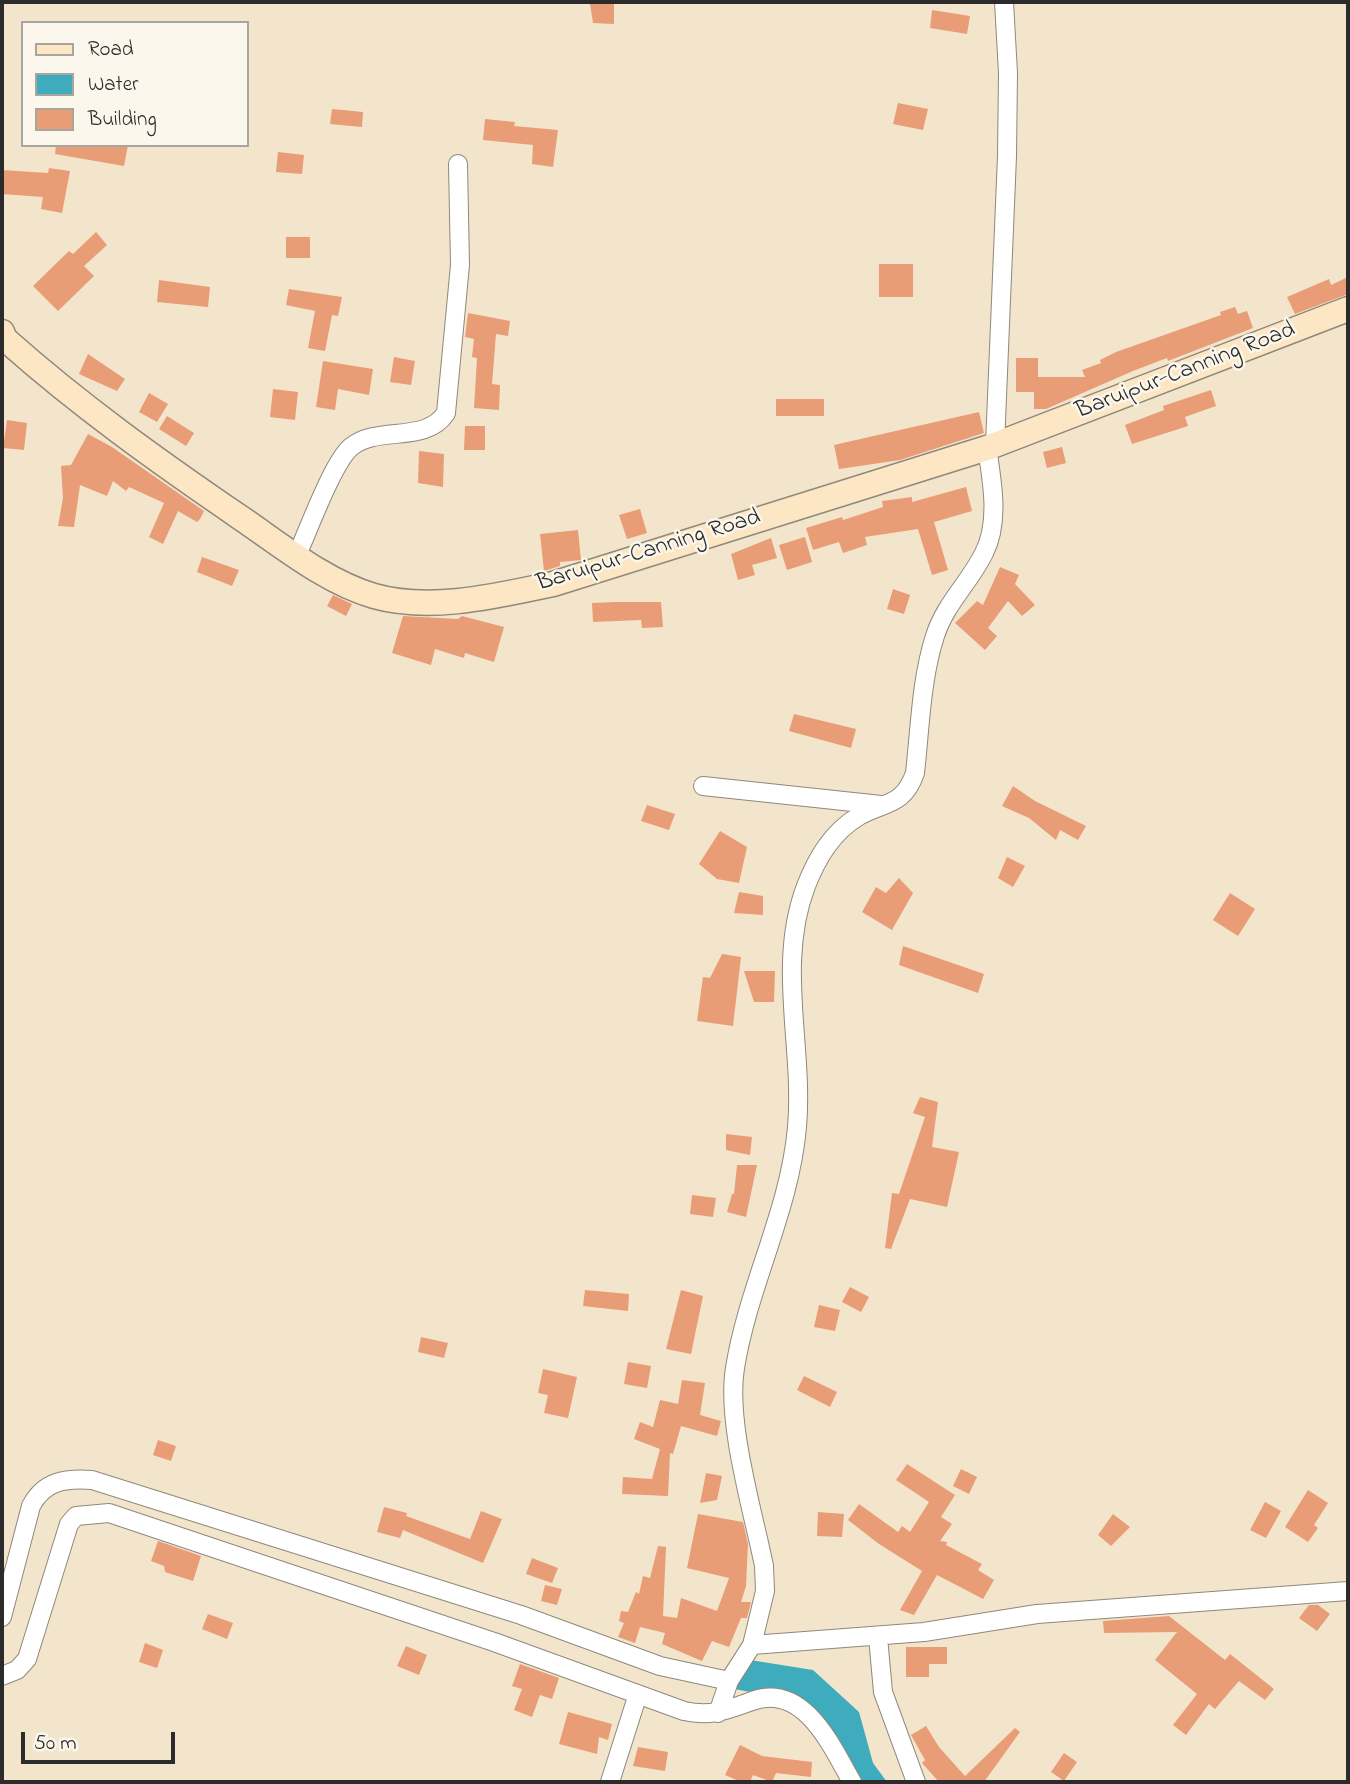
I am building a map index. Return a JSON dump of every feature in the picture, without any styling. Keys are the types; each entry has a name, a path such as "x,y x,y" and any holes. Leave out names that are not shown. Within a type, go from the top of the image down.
{"main road":[{"name":"Baruipur-Canning Road","path":"3,336 70,397 297,555 341,583 375,596 410,601 492,597 552,584 991,446 1348,309"}],"street":[{"path":"718,1713 729,1681 752,1645 765,1591 764,1566 735,1415 734,1368 793,1166 797,1124 791,982 796,920 821,853 840,830 860,815 888,806 910,787 915,773 935,636 952,601 984,553 990,534 991,446 1007,156 1008,73 1004,2"},
{"path":"297,555 349,448 368,439 436,425 446,413 460,265 458,164"},
{"path":"704,786 888,806"},
{"path":"2,1617 32,1506 38,1493 51,1483 71,1478 92,1480 521,1615 660,1666 729,1681"},
{"path":"2,1676 17,1670 27,1659 69,1524 76,1516 109,1513 494,1642 684,1711 704,1715 718,1713 757,1699 769,1697 783,1700 818,1723 852,1782"},
{"path":"752,1645 878,1637 1037,1614 1348,1591"},
{"path":"878,1637 883,1692 916,1782"},
{"path":"610,1782 638,1694"}],"water":[{"path":"750,1660 813,1670 859,1712 873,1763 887,1782 848,1782 797,1701 724,1687"}],"building":[{"path":"590,4 614,4 614,24 593,23"},
{"path":"932,10 970,16 967,34 930,28"},
{"path":"898,103 928,109 923,130 893,124"},
{"path":"332,109 363,112 362,127 330,124"},
{"path":"485,119 515,122 514,126 558,130 553,167 532,164 533,145 483,140"},
{"path":"56,147 128,147 124,166 55,154"},
{"path":"278,152 304,155 302,174 276,172"},
{"path":"49,168 70,171 62,213 41,209 43,197 2,194 2,170 48,173"},
{"path":"96,232 107,245 84,266 94,276 58,311 33,286 69,251 73,254"},
{"path":"286,237 310,237 310,258 286,258"},
{"path":"879,264 913,264 913,297 879,297"},
{"path":"1348,277 1348,294 1295,314 1287,297 1329,279 1331,285"},
{"path":"159,280 210,287 208,307 157,302"},
{"path":"289,289 342,297 338,316 332,315 325,351 308,348 315,311 286,305"},
{"path":"1235,307 1238,314 1247,311 1253,328 1168,361 1167,358 1133,371 1046,409 1034,409 1034,392 1016,392 1016,358 1038,358 1038,377 1085,377 1082,370 1101,363 1100,360 1116,352 1221,315 1220,312"},
{"path":"468,313 510,321 508,336 496,334 492,384 500,385 499,410 474,408 477,358 472,357 474,339 465,337"},
{"path":"88,354 125,379 117,391 79,374"},
{"path":"394,357 415,361 411,385 390,382"},
{"path":"323,361 373,369 369,395 338,389 335,410 316,407"},
{"path":"273,389 298,392 295,420 270,417"},
{"path":"1211,390 1216,406 1185,417 1188,426 1132,444 1125,425 1164,410 1163,406"},
{"path":"149,393 168,404 157,422 139,412"},
{"path":"776,399 824,399 824,416 776,416"},
{"path":"979,412 984,433 900,460 839,469 834,445"},
{"path":"167,416 194,433 186,446 159,429"},
{"path":"7,420 27,423 24,450 3,448"},
{"path":"465,426 485,426 485,450 464,450"},
{"path":"88,434 112,447 204,511 200,519 197,522 178,511 163,544 149,537 164,503 129,487 126,491 113,481 107,496 80,485 74,527 58,526 63,498 61,466 71,465"},
{"path":"1062,447 1066,463 1047,468 1043,452"},
{"path":"419,451 444,454 443,487 418,483"},
{"path":"966,487 972,511 934,522 948,570 932,575 918,529 865,537 867,545 843,553 839,542 813,550 806,528 883,507 882,501 912,497 912,502"},
{"path":"640,509 647,533 627,539 619,515"},
{"path":"578,530 581,560 560,562 560,566 544,571 540,534"},
{"path":"805,537 812,562 787,570 779,545"},
{"path":"771,538 777,558 752,565 755,575 738,580 731,554"},
{"path":"202,557 239,570 232,586 197,572"},
{"path":"1000,567 1019,575 1015,584 1035,605 1022,616 1008,601 988,628 997,636 985,650 955,623 977,601 983,605"},
{"path":"893,589 910,595 904,614 887,609"},
{"path":"333,595 352,604 346,616 327,606"},
{"path":"661,602 663,627 642,628 641,620 593,622 592,603"},
{"path":"403,616 458,619 462,616 504,627 494,662 465,653 464,658 435,649 431,665 392,653"},
{"path":"794,714 856,729 851,748 789,731"},
{"path":"1013,786 1035,801 1086,826 1078,840 1060,830 1056,840 1029,818 1002,806"},
{"path":"647,805 675,814 669,830 641,821"},
{"path":"720,831 747,847 739,883 717,879 699,864"},
{"path":"1007,857 1025,866 1013,887 998,878"},
{"path":"899,878 913,893 892,930 862,912 876,887 886,893"},
{"path":"739,892 763,896 763,915 734,913"},
{"path":"1230,893 1255,909 1238,936 1213,920"},
{"path":"903,946 984,974 978,993 899,965"},
{"path":"722,954 741,957 733,1026 697,1021 703,977 710,978"},
{"path":"744,971 775,971 774,1002 754,1002"},
{"path":"920,1097 938,1102 932,1147 959,1152 947,1207 910,1199 891,1249 885,1248 892,1193 899,1194 925,1117 913,1113"},
{"path":"726,1134 752,1137 750,1155 726,1150"},
{"path":"737,1165 757,1165 746,1217 727,1212 734,1194"},
{"path":"692,1195 716,1198 713,1217 690,1214"},
{"path":"850,1287 869,1297 861,1312 842,1302"},
{"path":"585,1290 629,1294 628,1311 583,1306"},
{"path":"681,1290 703,1296 691,1354 666,1349"},
{"path":"819,1305 840,1310 835,1331 814,1327"},
{"path":"421,1337 448,1343 444,1358 418,1352"},
{"path":"628,1362 651,1366 647,1388 624,1384"},
{"path":"543,1369 577,1377 568,1418 544,1413 548,1395 538,1393"},
{"path":"804,1376 837,1392 830,1407 797,1390"},
{"path":"682,1380 705,1383 700,1415 721,1421 717,1436 681,1426 673,1454 670,1453 668,1496 622,1494 623,1477 652,1479 660,1449 634,1439 640,1422 653,1427 660,1400 678,1404"},
{"path":"158,1440 176,1446 171,1461 153,1455"},
{"path":"907,1464 955,1495 941,1517 952,1524 940,1541 947,1542 946,1545 982,1564 978,1570 994,1580 983,1599 937,1575 914,1615 900,1610 922,1571 879,1544 848,1520 859,1504 898,1532 902,1526 910,1532 929,1502 896,1480"},
{"path":"961,1469 977,1477 969,1494 953,1486"},
{"path":"706,1473 722,1476 717,1500 700,1503"},
{"path":"1308,1490 1328,1503 1314,1525 1318,1528 1308,1542 1285,1527"},
{"path":"1265,1502 1281,1511 1266,1538 1250,1530"},
{"path":"384,1507 407,1513 406,1516 470,1539 481,1511 502,1519 483,1563 403,1530 400,1538 377,1532"},
{"path":"818,1512 844,1514 842,1537 817,1536"},
{"path":"698,1514 743,1522 748,1544 746,1586 741,1602 751,1602 747,1618 741,1618 729,1647 712,1641 702,1661 662,1644 665,1633 640,1627 635,1643 618,1637 624,1623 619,1621 621,1611 628,1612 636,1592 639,1594 643,1576 650,1578 658,1546 666,1547 663,1616 677,1618 681,1598 717,1611 729,1578 687,1568"},
{"path":"1113,1514 1130,1527 1111,1546 1098,1535"},
{"path":"158,1541 201,1556 193,1581 165,1572 164,1566 151,1561"},
{"path":"532,1558 558,1568 552,1583 526,1574"},
{"path":"545,1585 562,1589 557,1605 541,1601"},
{"path":"1309,1605 1318,1605 1330,1614 1317,1631 1299,1618"},
{"path":"208,1614 233,1623 227,1639 202,1629"},
{"path":"1169,1616 1225,1660 1230,1654 1274,1689 1265,1700 1239,1681 1215,1709 1209,1704 1186,1735 1173,1725 1197,1694 1155,1660 1177,1632 1104,1633 1103,1621"},
{"path":"145,1643 163,1650 157,1668 139,1662"},
{"path":"406,1646 427,1655 419,1675 397,1666"},
{"path":"906,1647 947,1647 947,1664 929,1664 929,1677 906,1677"},
{"path":"520,1664 559,1678 552,1699 540,1695 532,1717 514,1710 522,1689 512,1686"},
{"path":"568,1712 612,1724 608,1740 599,1737 597,1754 559,1744"},
{"path":"926,1726 939,1747 965,1776 1015,1728 1020,1732 984,1782 939,1782 922,1763 925,1760 911,1735"},
{"path":"740,1745 762,1756 812,1762 811,1777 776,1773 772,1782 753,1775 750,1782 741,1782 725,1775"},
{"path":"638,1747 668,1752 665,1771 633,1766"},
{"path":"1064,1753 1077,1762 1064,1781 1051,1772"}]}
